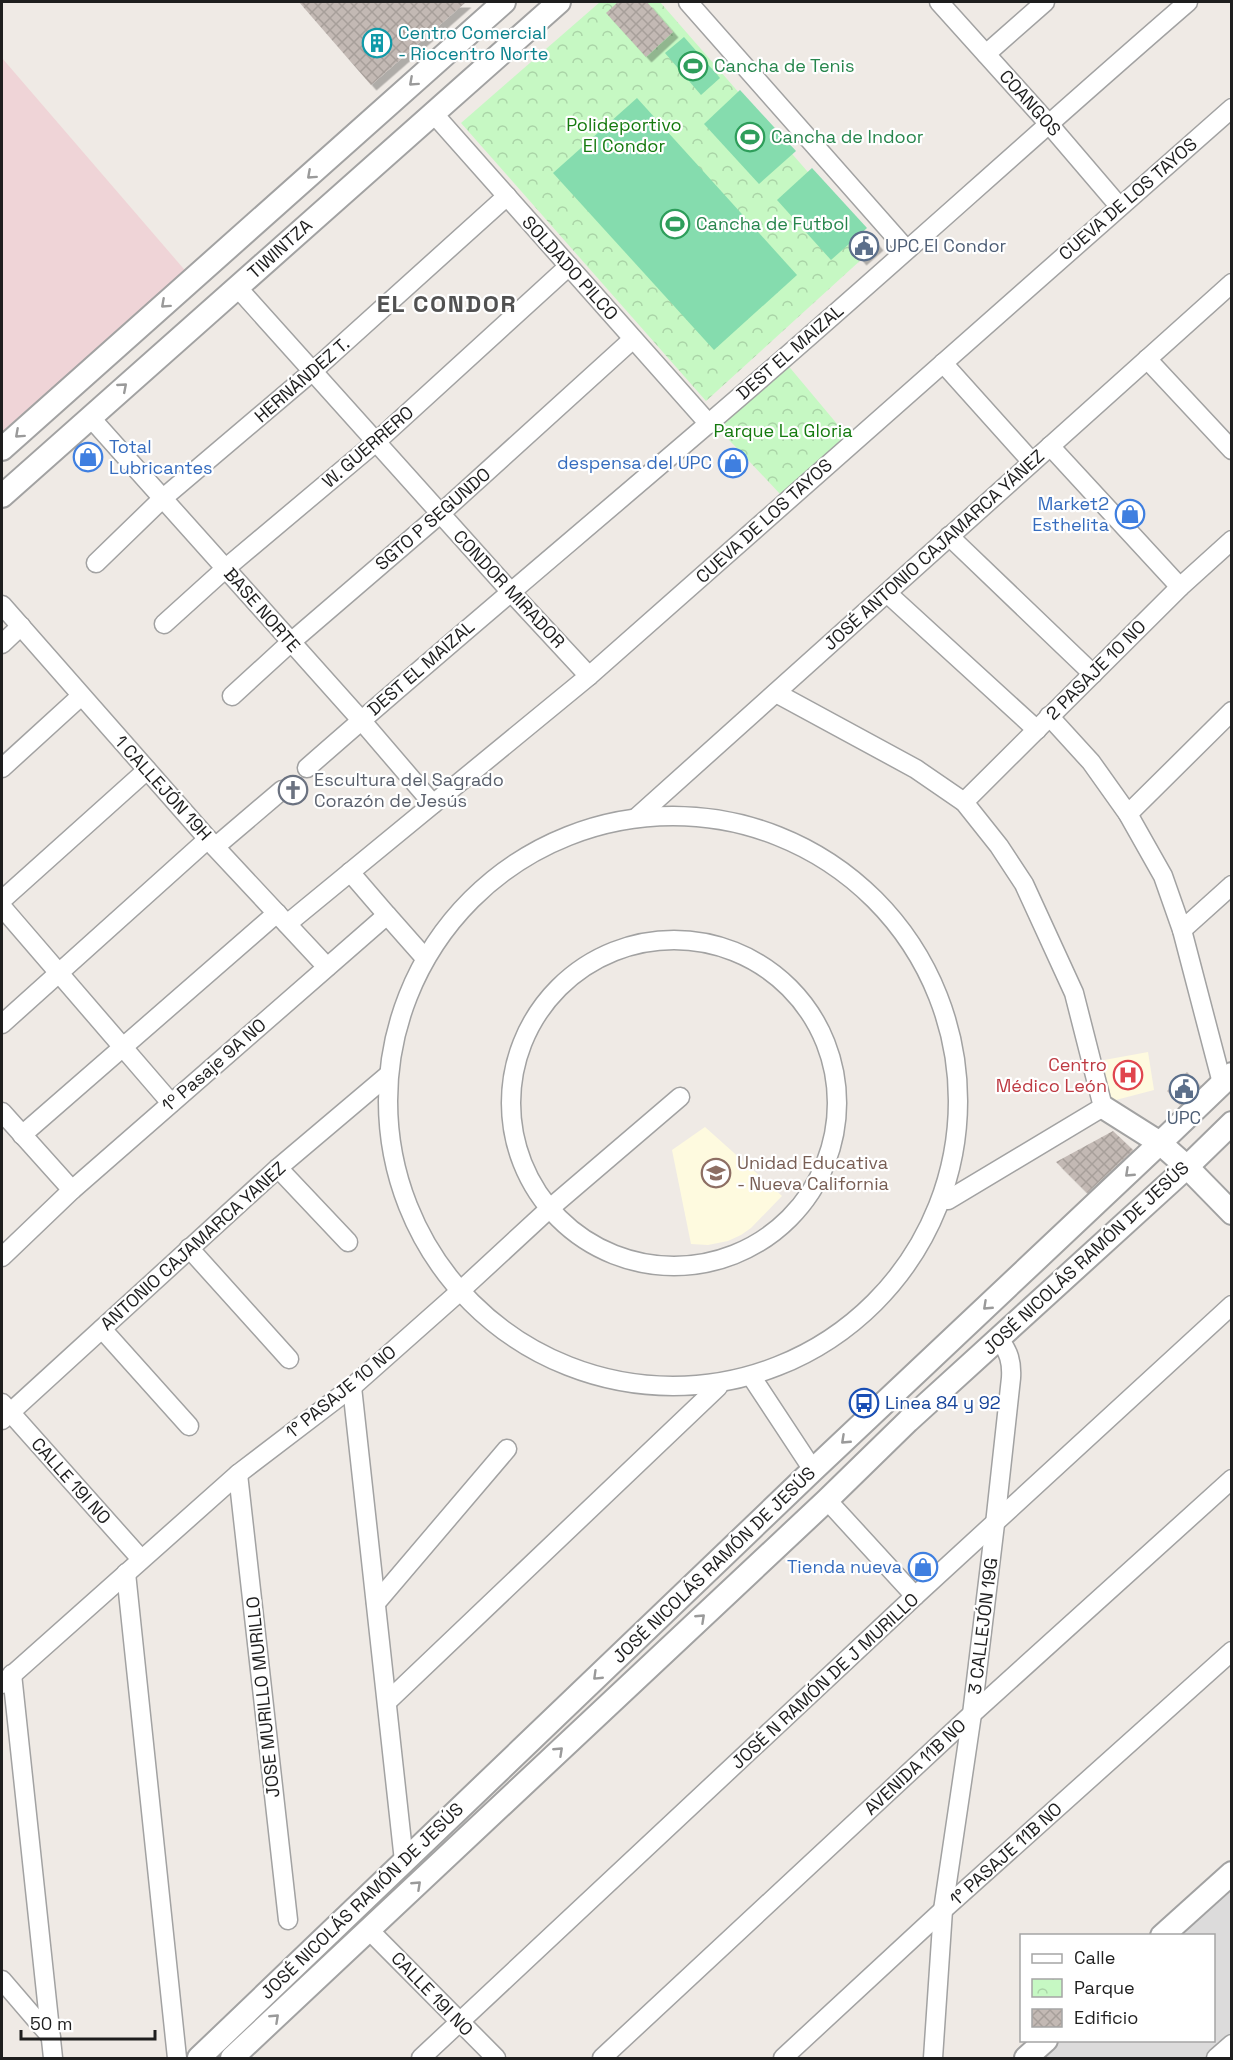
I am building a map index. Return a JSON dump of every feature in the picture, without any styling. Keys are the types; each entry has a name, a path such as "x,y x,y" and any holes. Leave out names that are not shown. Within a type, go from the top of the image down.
{"street":[{"name":"TIWINTZA","path":"2,449 504,2"},
{"name":"TIWINTZA","path":"2,496 558,2"},
{"path":"688,2 906,249"},
{"name":"COANGOS","path":"939,2 1119,206"},
{"path":"986,54 1045,2"},
{"name":"DEST EL MAIZAL","path":"307,768 510,591 709,424 1188,2"},
{"name":"CUEVA DE LOS TAYOS","path":"22,1135 122,1047 282,919 350,872 589,676 1232,108"},
{"name":"SOLDADO PILCO","path":"432,112 709,424"},
{"path":"354,136 377,162"},
{"name":"HERNÁNDEZ T.","path":"96,563 162,499 313,371 507,196"},
{"name":"W. GUERRERO","path":"164,624 226,568 376,442 569,266"},
{"name":"JOSÉ ANTONIO CAJAMARCA YÁNEZ","path":"636,818 1232,283"},
{"name":"CONDOR MIRADOR","path":"237,288 589,676"},
{"name":"SGTO P SEGUNDO","path":"232,696 440,514 633,339"},
{"path":"1147,359 1232,450"},
{"path":"943,363 1032,462"},
{"name":"BASE NORTE","path":"90,417 361,720 433,804"},
{"path":"1050,446 1180,586"},
{"path":"950,536 1093,674"},
{"name":"2 PASAJE 10 NO","path":"964,802 1180,586 1232,540"},
{"path":"887,593 1091,762 1128,814 1162,876 1182,930 1227,1078"},
{"name":"1 CALLEJÓN 19H","path":"2,605 212,843 327,967"},
{"path":"2,644 21,626"},
{"path":"776,693 916,770 964,802 999,846 1024,884 1074,993 1103,1107 1160,1143 1232,1213"},
{"path":"2,768 81,696"},
{"path":"1128,814 1232,711"},
{"path":"2,900 147,770"},
{"path":"2,1024 58,972 212,843 282,790"},
{"path":"636,818 720,819 800,844 870,892 923,957 955,1035 964,1118 948,1200 919,1248 874,1296 815,1338 751,1376 718,1387 625,1388 533,1355 458,1293 415,1227 391,1153 387,1075 400,1014 425,958 464,905 514,863 573,833 636,818"},
{"path":"350,872 425,958"},
{"path":"1182,930 1232,885"},
{"path":"2,907 171,1103"},
{"name":"1º Pasaje 9A NO","path":"3,1253 387,915"},
{"path":"680,938 733,949 780,977 815,1018 835,1069 838,1123 823,1175 792,1219 748,1250 696,1266 642,1264 591,1244 549,1209 521,1162 510,1109 516,1056 540,1007 578,969 626,945 680,938"},
{"name":"ANTONIO CAJAMARCA YANEZ","path":"4,1412 102,1329 278,1168 387,1075"},
{"name":"JOSÉ NICOLÁS RAMÓN DE JESÚS","path":"199,2058 813,1470 1227,1078"},
{"name":"1° PASAJE 10 NO","path":"7,1679 238,1474 352,1387 549,1209 680,1097"},
{"path":"948,1200 1103,1107"},
{"path":"2,1112 72,1190"},
{"name":"JOSÉ NICOLÁS RAMÓN DE JESÚS","path":"232,2058 827,1500 908,1421 1187,1167 1232,1123"},
{"path":"278,1168 348,1242"},
{"path":"189,1248 289,1359"},
{"name":"JOSÉ N RAMÓN DE J MURILLO","path":"421,2058 915,1596 1232,1305"},
{"path":"102,1329 189,1426"},
{"name":"3 CALLEJÓN 19G","path":"933,2058 943,1910 972,1714 996,1524 1012,1363 1007,1349 999,1339"},
{"path":"751,1376 813,1470"},
{"path":"352,1387 404,1861"},
{"path":"387,1702 718,1387"},
{"name":"CALLE 19I NO","path":"4,1412 141,1559"},
{"path":"376,1604 507,1449"},
{"name":"JOSE MURILLO MURILLO","path":"238,1474 288,1920"},
{"name":"AVENIDA 11B NO","path":"602,2058 972,1714 1232,1479"},
{"path":"827,1500 915,1596"},
{"path":"126,1573 177,2058"},
{"name":"1° PASAJE 11B NO","path":"783,2058 943,1910 1232,1652"},
{"path":"7,1679 53,2058"},
{"path":"1163,1934 1232,1873"},
{"name":"CALLE 19I NO","path":"369,1930 496,2058"},
{"path":"2,1980 51,2037"},
{"path":"1026,2058 1044,2042"},
{"path":"1216,2058 1232,2044"}],"shaded area":[{"path":"2,58 189,275 2,449"},
{"name":"Centro Médico León","path":"1148,1052 1154,1090 1112,1101 1105,1095 1104,1060"},
{"name":"Unidad Educativa - Nueva California","path":"705,1127 782,1196 751,1228 741,1235 728,1241 708,1245 691,1244 672,1150"},
{"path":"1231,1878 1231,2058 1031,2058 1050,2042 1215,2042 1215,1934 1168,1934"}],"green space":[{"name":"Polideportivo El Condor","path":"600,2 660,2 874,248 706,401 461,123"},
{"name":"Cancha de Tenis","path":"684,37 720,78 701,95 665,53"},
{"name":"Cancha de Indoor","path":"740,90 796,151 759,184 704,124"},
{"name":"Cancha de Futbol","path":"637,98 797,275 714,350 553,173"},
{"path":"812,168 867,228 831,260 777,200"},
{"name":"Parque La Gloria","path":"786,363 848,437 781,495 715,425"}],"building":[{"name":"Centro Comercial - Riocentro Norte","path":"299,2 466,2 371,85"},
{"path":"618,2 647,2 673,32 646,57 606,13"},
{"name":"UPC El Condor","path":"867,232 878,245 861,260 850,247"},
{"name":"UPC","path":"1187,1072 1200,1086 1180,1105 1167,1091"},
{"path":"1113,1131 1133,1150 1087,1193 1056,1162"}],"place":[{"name":"Centro Comercial - Riocentro Norte","path":"377,43"},
{"name":"Cancha de Tenis","path":"693,66"},
{"name":"Cancha de Indoor","path":"750,137"},
{"name":"Cancha de Futbol","path":"675,224"},
{"name":"UPC El Condor","path":"864,246"},
{"name":"Total Lubricantes","path":"88,457"},
{"name":"despensa del UPC","path":"733,463"},
{"name":"Market2 Esthelita","path":"1130,514"},
{"name":"Escultura del Sagrado Corazón de Jesús","path":"293,790"},
{"name":"Centro Médico León","path":"1128,1075"},
{"name":"UPC","path":"1184,1089"},
{"name":"Unidad Educativa - Nueva California","path":"716,1173"},
{"name":"Linea 84 y 92","path":"864,1403"},
{"name":"Tienda nueva","path":"923,1567"}],"district":[{"name":"EL CONDOR","path":"447,304"}]}
